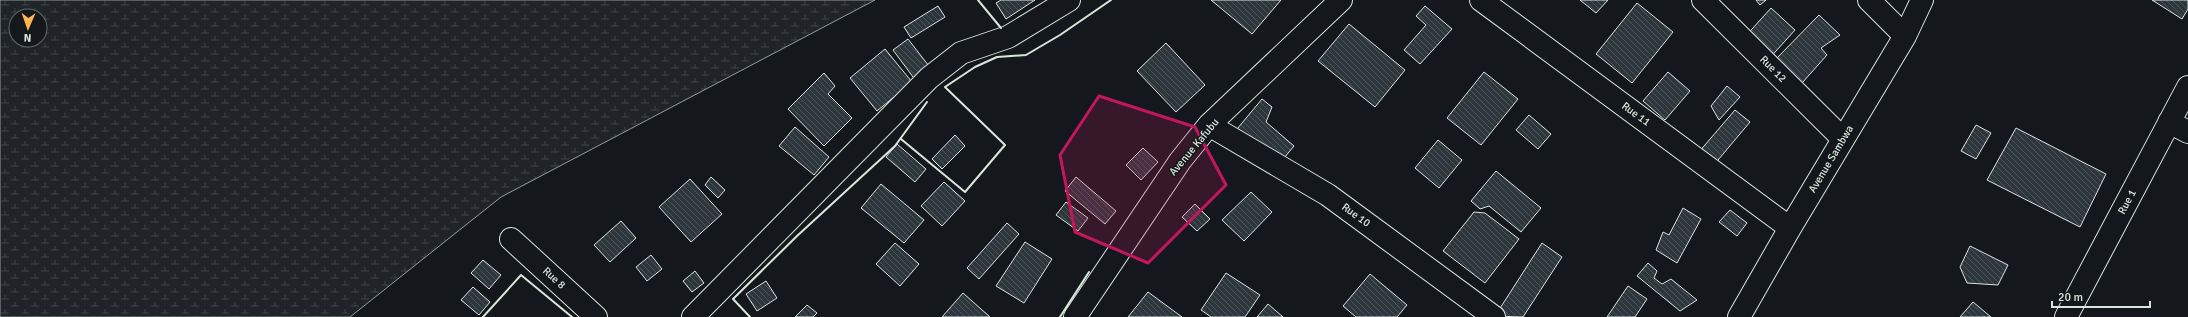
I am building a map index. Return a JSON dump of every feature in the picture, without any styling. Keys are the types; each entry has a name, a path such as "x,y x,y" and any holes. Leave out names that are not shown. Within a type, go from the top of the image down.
{"street":[{"path":"693,317 929,78 961,53 1008,37 1069,0"},
{"name":"Avenue Kafubu","path":"1075,317 1180,161 1209,125 1341,0"},
{"name":"Rue 11","path":"1481,0 1790,228"},
{"name":"Rue 12","path":"1703,0 1843,139"},
{"path":"1869,0 1905,36"},
{"name":"Avenue Sambwa","path":"1739,317 1790,228 1905,36 1922,0"},
{"name":"Rue 1","path":"2066,317 2168,122 2188,87"},
{"path":"2168,122 2188,132"},
{"name":"Rue 10","path":"1209,125 1328,195 1494,317"},
{"name":"Rue 8","path":"511,239 596,317"}],"highlighted area":[{"path":"1099,96 1195,127 1226,185 1148,263 1075,232 1060,155"}],"green space":[{"path":"0,0 875,0 501,197 350,317 0,317"}],"building":[{"path":"1001,0 1035,0 1006,19 996,3"},
{"path":"1211,0 1281,0 1252,34"},
{"path":"1580,0 1608,0 1596,13"},
{"path":"1756,0 1766,0 1760,5"},
{"path":"2152,0 2188,0 2188,9 2182,19"},
{"path":"1637,3 1673,32 1632,83 1596,54"},
{"path":"938,6 945,17 911,38 904,27"},
{"path":"1425,6 1452,29 1420,64 1404,50 1426,25 1416,16"},
{"path":"1771,8 1795,30 1767,61 1743,39"},
{"path":"1819,15 1840,35 1821,48 1827,55 1802,83 1776,59"},
{"path":"1349,24 1405,70 1375,107 1318,61"},
{"path":"908,39 932,70 916,81 893,50"},
{"path":"1166,43 1205,85 1176,112 1137,71"},
{"path":"885,49 912,82 877,111 850,78"},
{"path":"1484,72 1518,99 1481,145 1447,118"},
{"path":"1668,72 1690,91 1665,120 1643,101"},
{"path":"824,73 835,86 828,94 852,118 824,146 788,109"},
{"path":"1727,86 1740,97 1719,120 1711,106"},
{"path":"1262,99 1272,107 1266,122 1294,146 1279,164 1237,129"},
{"path":"1735,110 1750,122 1713,166 1698,153"},
{"path":"1529,115 1551,134 1538,149 1516,130"},
{"path":"1976,125 1991,133 1976,159 1961,151"},
{"path":"795,127 829,157 814,175 779,146"},
{"path":"2016,128 2106,174 2080,227 1987,180"},
{"path":"955,135 965,146 942,169 932,159"},
{"path":"1438,140 1462,160 1439,188 1415,168"},
{"path":"897,144 926,169 915,182 886,157"},
{"path":"1143,148 1158,162 1141,180 1126,165"},
{"path":"1496,171 1541,208 1521,232 1489,206 1480,209 1471,201"},
{"path":"711,177 725,190 718,198 705,185"},
{"path":"1076,177 1116,211 1105,224 1065,191"},
{"path":"690,179 722,214 691,242 659,207"},
{"path":"944,182 965,201 942,226 921,206"},
{"path":"881,184 924,220 904,243 861,208"},
{"path":"1251,192 1272,212 1244,241 1222,220"},
{"path":"1066,202 1088,218 1078,231 1056,215"},
{"path":"1195,204 1210,219 1197,231 1182,217"},
{"path":"1683,208 1701,219 1677,263 1656,250 1663,232 1669,235"},
{"path":"1730,210 1747,223 1737,236 1719,222"},
{"path":"1474,212 1485,213 1519,239 1485,283 1443,251"},
{"path":"621,221 636,238 610,262 594,245"},
{"path":"1007,223 1019,234 979,279 967,268"},
{"path":"1025,242 1052,259 1024,303 996,286"},
{"path":"895,243 919,264 900,286 876,264"},
{"path":"1542,243 1562,257 1523,317 1495,316"},
{"path":"1970,246 2008,265 1998,285 1967,283 1960,267"},
{"path":"651,255 662,269 647,281 636,267"},
{"path":"483,260 501,275 489,289 471,273"},
{"path":"1648,263 1657,271 1654,278 1662,284 1671,279 1697,300 1680,311 1637,276"},
{"path":"695,271 704,283 692,292 683,281"},
{"path":"1226,273 1260,295 1245,317 1211,317 1201,310"},
{"path":"1370,274 1407,305 1397,317 1356,317 1343,306"},
{"path":"766,281 777,298 757,311 746,294"},
{"path":"1628,286 1647,299 1635,317 1607,317"},
{"path":"473,287 490,302 479,315 461,300"},
{"path":"1148,292 1182,317 1128,317"},
{"path":"963,293 990,317 942,317"},
{"path":"1973,302 1991,317 1960,317"},
{"path":"1268,304 1283,317 1257,317"},
{"path":"807,305 817,313 813,317 795,317"}],"wall":[{"path":"978,0 1001,28"},
{"path":"901,139 965,192 1005,145 945,87 975,67 997,57 1026,55 1060,35 1111,0"},
{"path":"750,317 733,299 797,236 895,146 927,102"},
{"path":"1060,317 1089,272"},
{"path":"483,317 521,275 572,317"}]}
